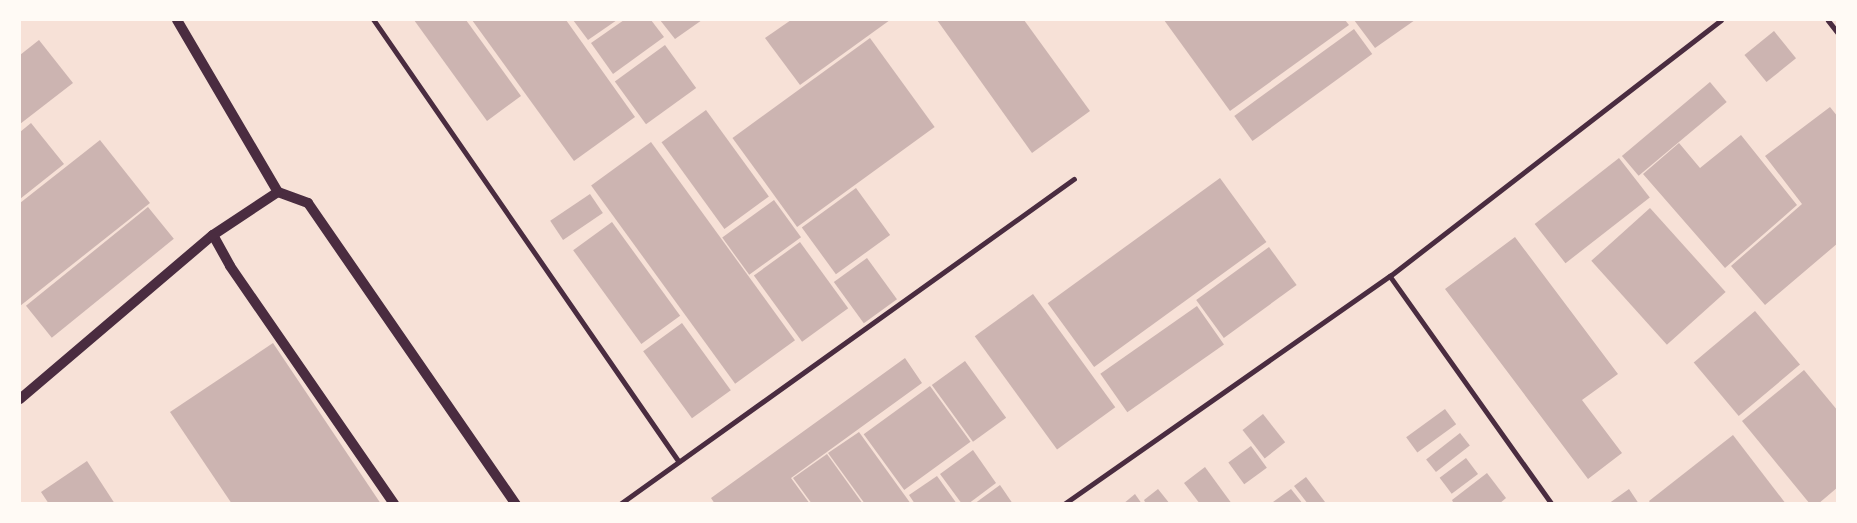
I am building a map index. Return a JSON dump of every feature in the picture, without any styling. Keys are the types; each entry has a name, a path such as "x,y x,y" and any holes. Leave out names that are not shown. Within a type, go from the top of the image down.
{"street":[{"path":"179,20 278,192 308,203 516,504"},
{"path":"20,399 213,235 278,192"},
{"path":"213,235 230,266 394,504"}],"lane":[{"path":"374,20 678,460"},
{"path":"1064,504 1390,276 1721,20"},
{"path":"1828,20 1838,33"},
{"path":"620,504 678,460 1074,179"},
{"path":"1390,276 1552,504"}],"building":[{"path":"414,20 466,20 521,96 487,121"},
{"path":"472,20 566,20 635,117 574,161"},
{"path":"573,20 617,20 588,40"},
{"path":"624,20 651,20 664,37 613,74 591,43"},
{"path":"660,20 702,20 675,39"},
{"path":"791,20 890,20 800,85 765,38"},
{"path":"937,20 1024,20 1090,111 1032,153"},
{"path":"1164,20 1345,20 1349,25 1230,111"},
{"path":"1354,20 1415,20 1375,48"},
{"path":"1354,29 1372,54 1252,141 1234,116"},
{"path":"1774,31 1796,58 1766,82 1744,55"},
{"path":"870,38 935,127 797,227 732,138"},
{"path":"39,40 73,83 20,124 20,55"},
{"path":"665,45 696,88 646,124 615,81"},
{"path":"1710,82 1727,102 1639,176 1622,156"},
{"path":"1830,107 1838,117 1838,243 1765,305 1731,266 1802,204 1765,156"},
{"path":"706,110 769,197 724,229 662,142"},
{"path":"31,123 64,164 20,199 20,132"},
{"path":"1741,135 1797,205 1725,268 1643,174 1679,143 1700,168"},
{"path":"100,140 150,203 20,306 20,203"},
{"path":"651,142 795,340 735,384 591,185"},
{"path":"1619,158 1650,197 1565,263 1535,224"},
{"path":"1220,178 1266,242 1094,367 1048,303"},
{"path":"856,188 890,235 836,274 802,227"},
{"path":"590,194 603,213 563,240 550,221"},
{"path":"774,200 801,237 749,275 722,238"},
{"path":"148,207 174,239 52,338 26,306"},
{"path":"1650,208 1726,292 1667,345 1591,261"},
{"path":"612,222 680,316 641,344 573,250"},
{"path":"1515,237 1618,374 1582,400 1622,453 1588,479 1445,289"},
{"path":"800,242 848,308 802,342 754,276"},
{"path":"1269,247 1297,285 1224,338 1196,300"},
{"path":"867,258 897,299 864,323 834,282"},
{"path":"1033,294 1115,407 1057,450 975,336"},
{"path":"1197,306 1224,345 1127,412 1100,374"},
{"path":"1755,311 1800,365 1739,416 1694,362"},
{"path":"682,323 731,390 692,418 643,351"},
{"path":"273,343 381,504 232,504 170,412"},
{"path":"905,358 922,383 791,478 810,504 715,504 711,498"},
{"path":"965,361 1006,418 973,442 932,385"},
{"path":"1804,370 1838,411 1838,487 1818,504 1810,504 1742,421"},
{"path":"930,386 971,442 904,490 864,434"},
{"path":"1445,409 1456,424 1417,453 1406,437"},
{"path":"1263,414 1285,442 1265,458 1243,430"},
{"path":"859,432 911,504 865,504 828,453"},
{"path":"1460,433 1470,446 1436,472 1426,459"},
{"path":"1733,435 1786,504 1651,504 1649,501"},
{"path":"1251,446 1267,468 1244,484 1228,462"},
{"path":"973,450 996,483 968,504 962,504 940,474"},
{"path":"827,454 863,504 812,504 793,478"},
{"path":"1466,458 1478,474 1452,494 1440,478"},
{"path":"87,461 115,504 49,504 41,492"},
{"path":"1205,467 1232,504 1200,504 1184,483"},
{"path":"1487,473 1506,498 1499,504 1454,504 1452,500"},
{"path":"937,476 957,504 915,504 909,495"},
{"path":"1306,477 1325,502 1323,504 1308,504 1294,486"},
{"path":"1000,485 1013,504 974,504"},
{"path":"1158,489 1170,504 1146,504 1144,500"},
{"path":"1291,489 1303,504 1274,504 1273,502"},
{"path":"1629,489 1639,504 1608,504"},
{"path":"1135,494 1142,504 1123,504"}]}
